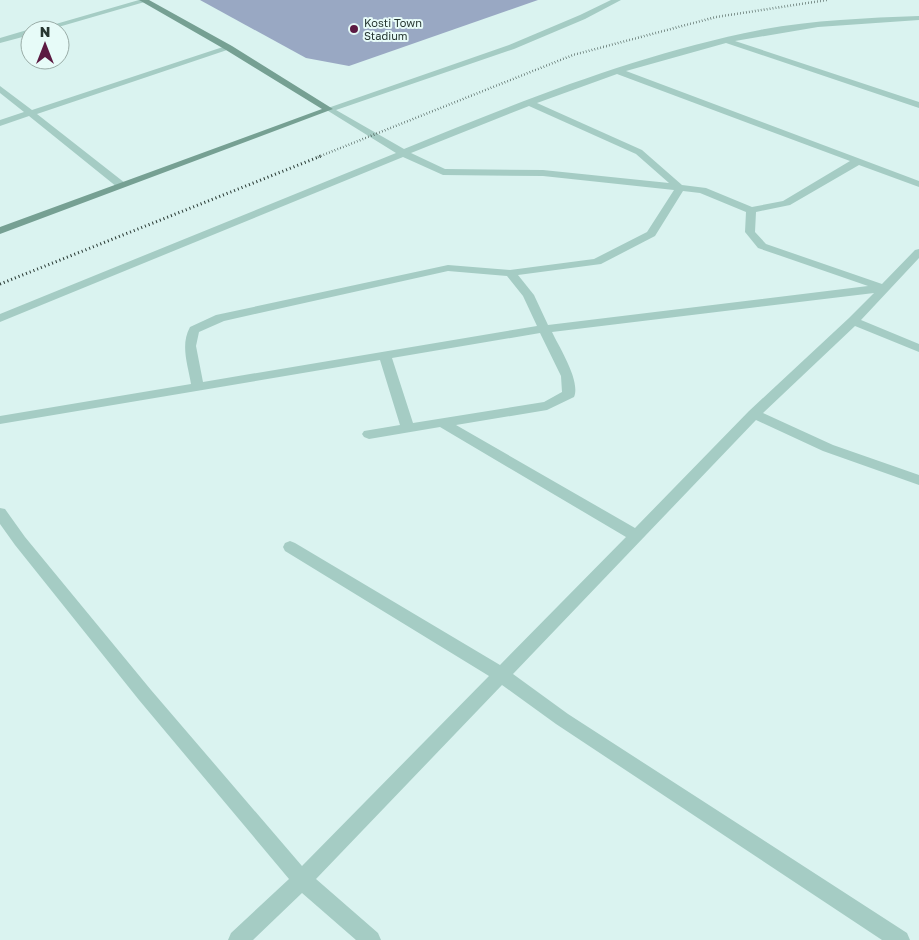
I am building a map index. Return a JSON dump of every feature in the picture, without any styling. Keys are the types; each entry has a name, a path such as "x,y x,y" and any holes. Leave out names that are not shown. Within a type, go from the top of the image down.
{"main road":[{"path":"144,0 229,48 329,109"},
{"path":"0,231 329,109"}],"street":[{"path":"70,21 144,0"},
{"path":"329,109 524,42 585,17 617,0"},
{"path":"0,318 403,153 618,71 727,41 801,26 919,18"},
{"path":"0,41 20,35"},
{"path":"727,41 919,105"},
{"path":"0,124 229,48"},
{"path":"618,71 919,184"},
{"path":"0,89 121,185"},
{"path":"530,103 638,152 680,188"},
{"path":"329,109 403,153 443,172 543,173 702,190 751,210 786,203 858,161"},
{"path":"198,386 190,346 194,330 220,318 448,268 510,273 597,262 651,234 680,188"},
{"path":"751,210 750,232 762,246 884,288"},
{"path":"238,940 302,880 754,414 853,321 917,256"},
{"path":"369,434 548,406 569,394 567,376 528,295 510,273"},
{"path":"0,420 198,386 385,357 543,329 884,288"},
{"path":"853,321 919,348"},
{"path":"385,357 408,428"},
{"path":"754,414 828,448 919,480"},
{"path":"443,423 637,536"},
{"path":"0,513 20,541 146,695 302,880 370,940"},
{"path":"290,547 502,675 562,719 900,940"}],"shaded area":[{"name":"Kosti Town Stadium","path":"200,0 538,0 349,66 306,58"}],"railway":[{"path":"318,157 573,55 716,17 827,0"},
{"path":"0,284 321,156"}],"place":[{"name":"Kosti Town Stadium","path":"354,29"}]}
